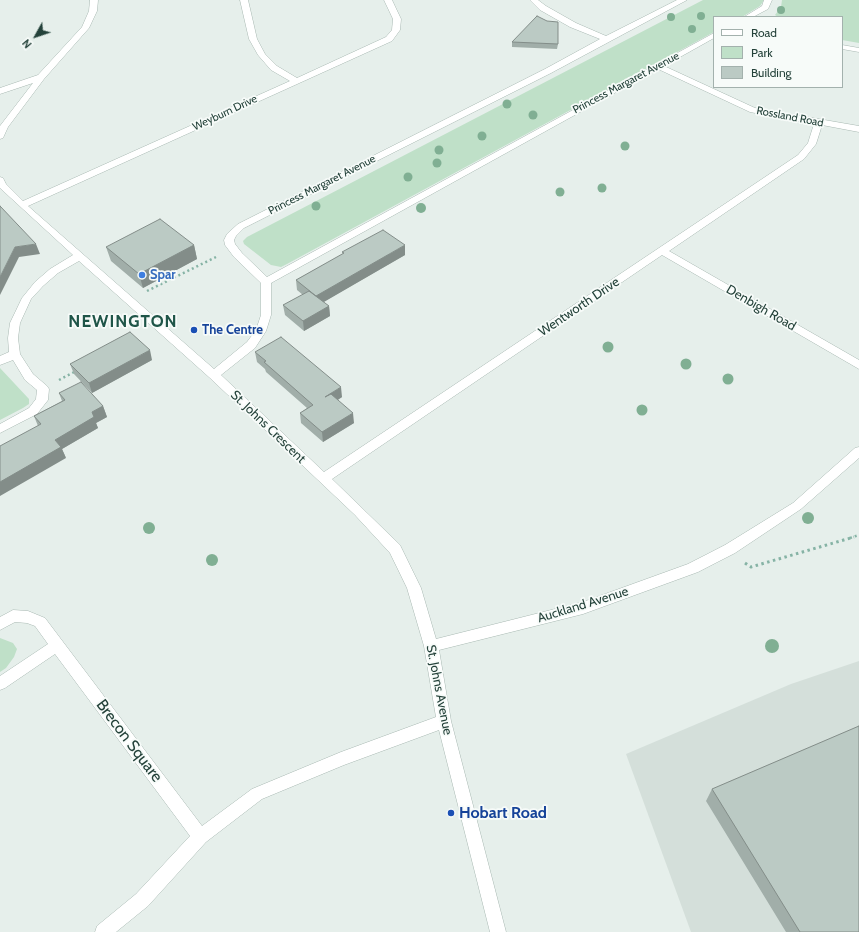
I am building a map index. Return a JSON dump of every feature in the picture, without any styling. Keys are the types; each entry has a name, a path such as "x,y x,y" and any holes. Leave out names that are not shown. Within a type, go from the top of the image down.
{"street":[{"path":"0,136 4,126 41,77 85,28 93,11 94,0"},
{"path":"244,0 253,39 262,55 274,68 295,80"},
{"name":"Weyburn Drive","path":"22,205 295,80 390,39 396,30 397,19 388,0"},
{"path":"534,0 543,8 573,25 606,39"},
{"name":"Princess Margaret Avenue","path":"234,248 230,245 229,240 232,234 241,226 548,71 606,39 684,0"},
{"path":"754,16 765,8 768,0"},
{"name":"Princess Margaret Avenue","path":"266,282 713,36"},
{"path":"843,47 859,50"},
{"name":"Rossland Road","path":"658,66 753,110 859,129"},
{"path":"0,91 41,77"},
{"name":"Wentworth Drive","path":"323,479 801,157 812,144 819,122"},
{"path":"0,180 2,185 22,205"},
{"name":"St. Johns Crescent","path":"22,205 214,375 323,479"},
{"path":"214,375 251,345 262,331 266,315 266,282 238,256 234,248"},
{"name":"Denbigh Road","path":"662,251 859,365"},
{"path":"0,429 33,410 42,400 43,389 29,377 15,354 13,338 15,323 27,298 39,284 54,271 79,256"},
{"path":"0,361 15,354"},
{"name":"Auckland Avenue","path":"430,646 583,608 693,568 730,549 797,506 859,451"},
{"name":"St. Johns Avenue","path":"323,479 359,512 395,549 414,588 430,646 444,721 498,932"},
{"name":"Brecon Square","path":"0,624 12,616 28,616 40,622 200,837"},
{"path":"0,684 57,645"},
{"path":"103,932 142,900 200,837 257,794 341,759 444,721"}],"path":[{"path":"151,297 145,292 234,248"},
{"path":"43,389 77,371"},
{"path":"730,549 751,567 859,535"}],"shaded area":[{"path":"859,661 859,932 691,932 626,754 791,684"}],"green space":[{"path":"703,0 764,0 760,6 744,16 713,16 713,33 281,267 271,265 244,244 243,241 247,237"},
{"path":"782,0 859,0 859,43 843,40 843,16 776,16 775,15 781,7"},
{"path":"0,368 29,399 29,404 0,420"},
{"path":"0,638 13,643 17,649 14,657 6,668 0,672"}],"building":[{"path":"537,16 547,21 558,22 558,44 512,42"},
{"path":"0,206 36,244 15,247 0,277"},
{"path":"160,219 194,245 139,274 106,247"},
{"path":"383,230 405,245 316,296 296,280 344,253 342,252"},
{"path":"309,291 329,306 303,321 283,305"},
{"path":"130,332 150,350 89,383 70,364"},
{"path":"281,337 341,387 325,397 331,394 353,413 322,432 300,413 313,405 264,362 266,361 255,352"},
{"path":"81,382 103,406 92,412 94,417 55,440 61,447 0,482 0,446 41,424 34,416 65,400 59,393"},
{"path":"859,726 859,932 800,932 712,789"}],"place":[{"name":"Spar","path":"142,275"},
{"name":"The Centre","path":"194,330"},
{"name":"Hobart Road","path":"451,813"}],"district":[{"name":"NEWINGTON","path":"123,322"}]}
